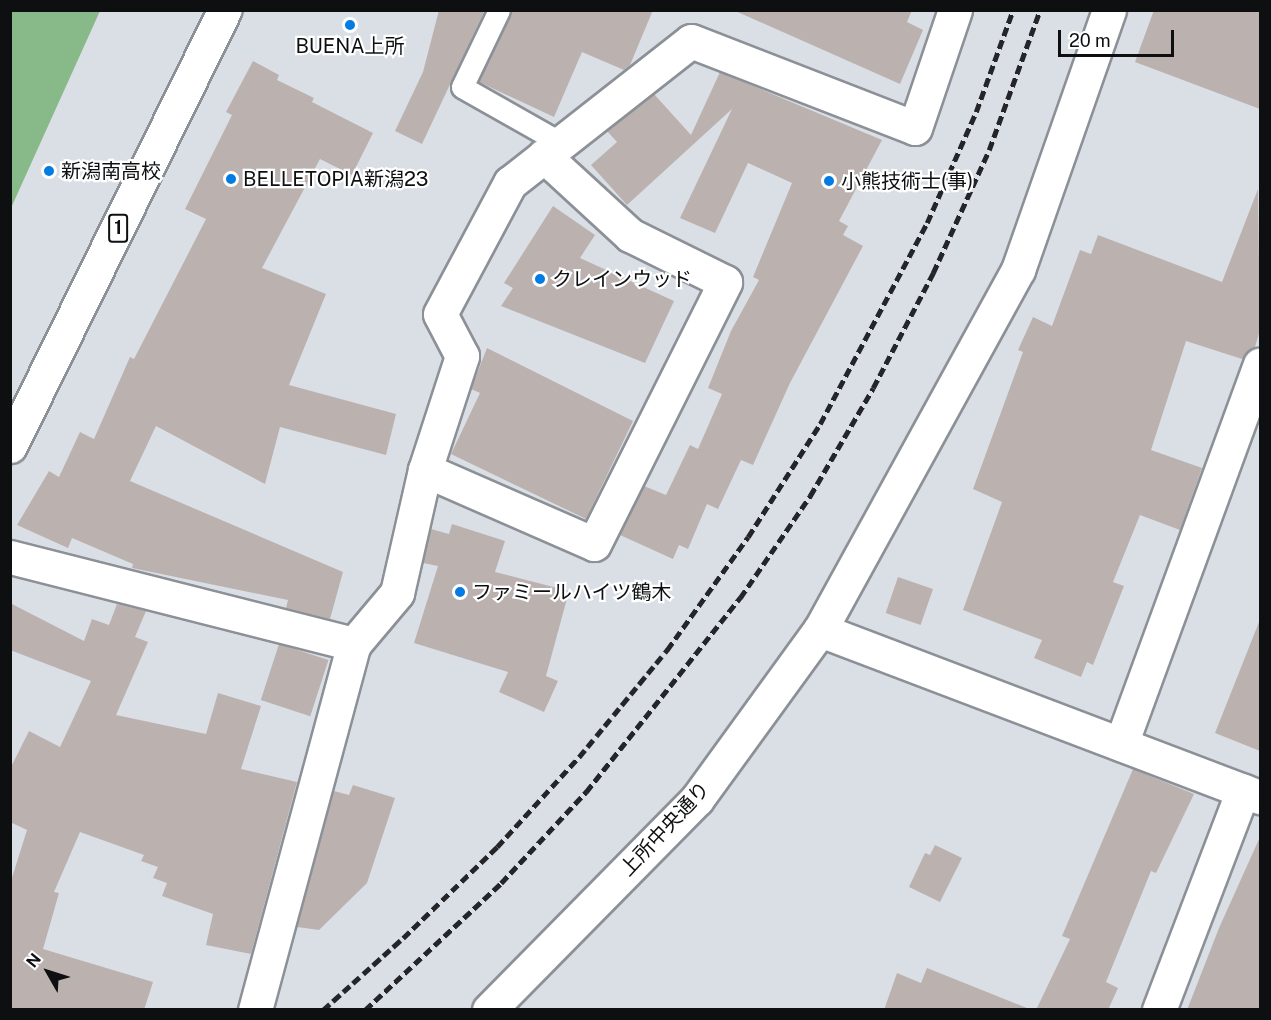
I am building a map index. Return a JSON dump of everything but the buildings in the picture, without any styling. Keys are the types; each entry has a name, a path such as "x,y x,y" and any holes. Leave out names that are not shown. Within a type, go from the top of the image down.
{"street":[{"name":"1","path":"10,446 225,10"},
{"path":"255,1010 354,644 397,593 425,470 462,356 440,314 510,183 691,41 915,129 955,10"},
{"name":"上所中央通り","path":"489,1010 697,799 820,630 1018,270 1109,10"},
{"path":"425,470 594,544 725,282 630,235 552,150"},
{"path":"1121,744 1260,365"},
{"path":"10,557 354,644"},
{"path":"820,630 1252,793 1159,1010"}],"lane":[{"path":"499,10 462,87 552,150"}],"green space":[{"path":"10,11 100,11 11,208"}],"railway":[{"path":"323,1010 403,938 497,847 579,757 667,650 748,537 820,424 927,223 976,112 1013,10"},
{"path":"365,1010 501,883 586,792 740,598 810,496 873,388 933,273 989,150 1040,10"}],"place":[{"name":"BUENA上所","path":"350,25"},
{"name":"新潟南高校","path":"49,171"},
{"name":"BELLETOPIA新潟23","path":"231,179"},
{"name":"小熊技術士(事)","path":"829,181"},
{"name":"クレインウッド","path":"540,279"},
{"name":"ファミールハイツ鶴木","path":"460,592"}]}
